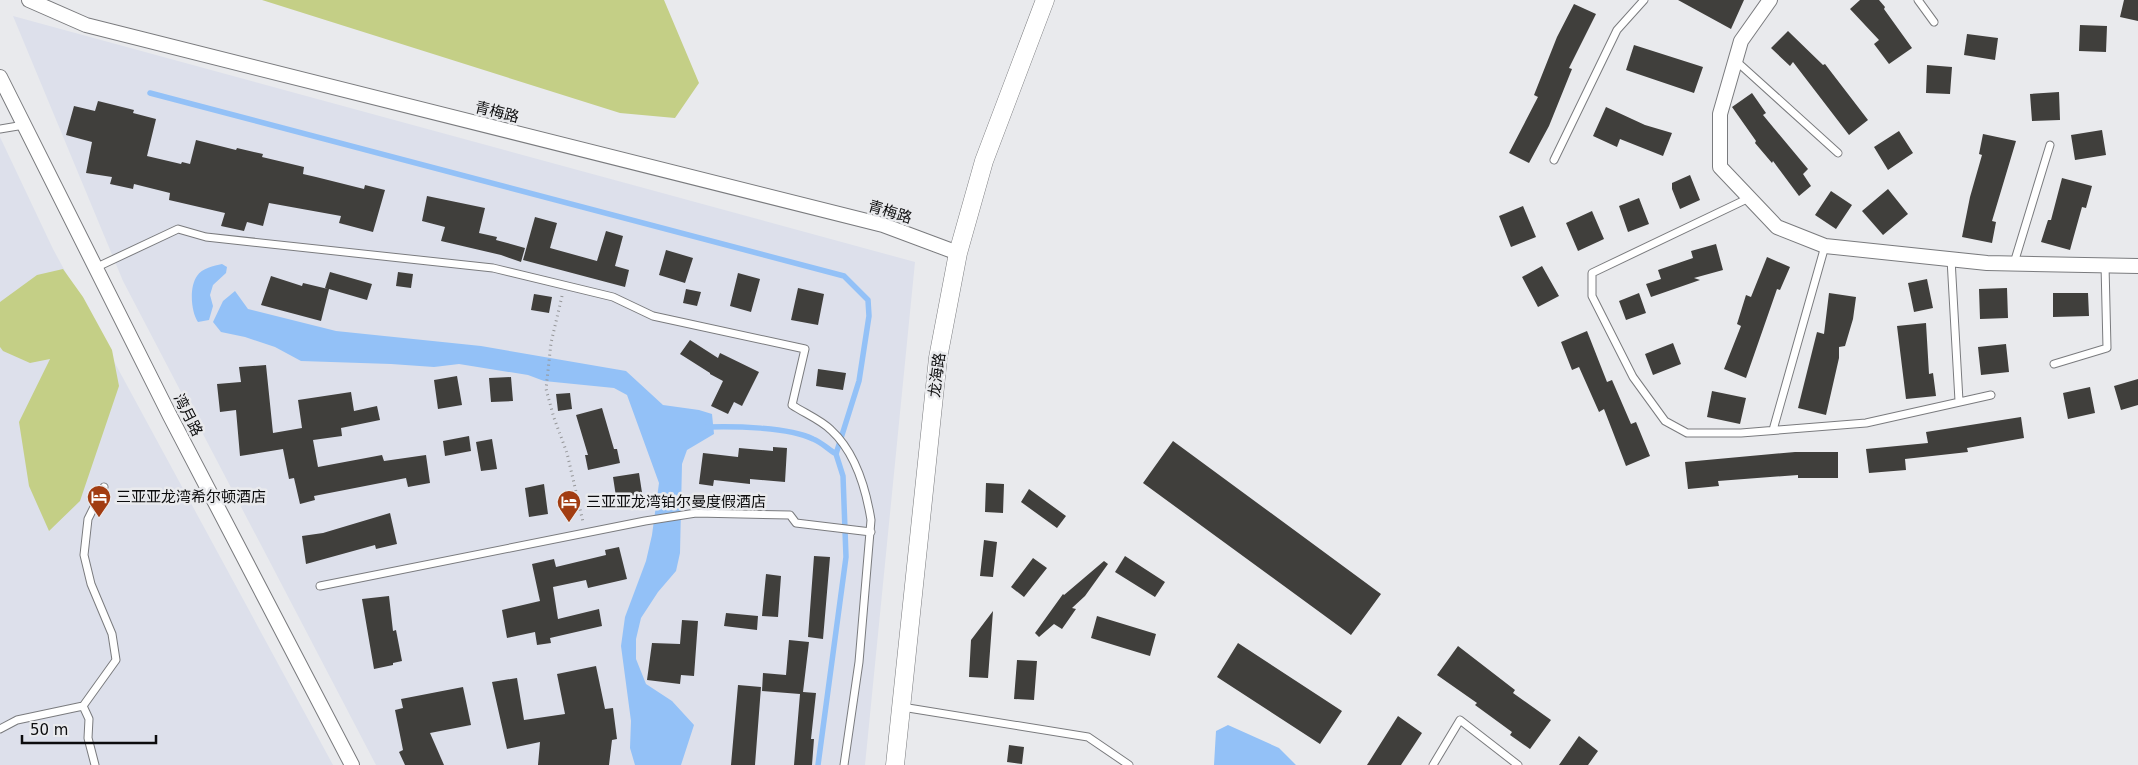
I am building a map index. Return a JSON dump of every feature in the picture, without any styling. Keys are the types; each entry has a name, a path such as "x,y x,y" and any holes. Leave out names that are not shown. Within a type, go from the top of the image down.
{"street":[{"name":"青梅路","path":"29,0 86,25 883,225 958,253"},
{"name":"龙海路","path":"895,765 938,358 958,253 984,161 1045,0"},
{"path":"1770,0 1741,41 1735,60 1720,114 1720,167 1776,227 1825,246 1951,259 2014,263 2138,266"},
{"name":"湾月路","path":"0,77 173,423 352,765"}],"lane":[{"path":"1554,160 1617,30 1644,0"},
{"path":"1918,0 1934,22"},
{"path":"1735,60 1838,153"},
{"path":"0,130 24,125"},
{"path":"2014,263 2050,145"},
{"path":"1749,198 1592,273 1592,296 1634,377 1665,421 1687,433 1741,433 1866,423 1991,395"},
{"path":"95,268 178,228 206,237 493,268 613,297 653,316 804,349 792,405 831,429 848,452 867,497 871,520 859,662 844,765"},
{"path":"1773,430 1825,246"},
{"path":"1951,259 1959,401"},
{"path":"2054,364 2107,348 2105,265"},
{"path":"0,729 17,720 82,706 116,660 112,634 92,584 84,555 88,519 104,487"},
{"path":"320,586 586,532 696,513 790,515 796,523 870,532"},
{"path":"82,706 89,719 88,738 95,765"},
{"path":"901,706 1088,737 1128,765"},
{"path":"1433,765 1460,720 1518,765"}],"path":[{"path":"565,285 550,351 546,389 567,453 586,532"}],"shaded area":[{"name":"三亚亚龙湾铂尔曼度假酒店","path":"13,16 915,262 865,765 376,765 123,281"},
{"name":"三亚亚龙湾希尔顿酒店","path":"0,137 53,249 333,765 0,765"}],"green space":[{"path":"262,0 664,0 699,83 675,118 620,113"},
{"path":"63,269 83,297 112,350 119,386 80,501 49,531 29,486 19,422 50,359 30,363 3,351 0,347 0,302 37,275"}],"water":[{"path":"222,264 227,267 226,273 213,285 210,295 213,306 209,320 198,322 192,299 194,281 202,271"},
{"path":"235,291 248,309 336,331 481,346 626,371 663,405 699,410 712,414 714,434 687,450 682,464 680,553 676,571 658,592 641,618 636,639 636,659 646,684 672,701 694,725 681,765 635,765 630,748 631,721 621,646 625,617 646,561 652,535 659,483 627,395 614,388 544,381 528,375 459,364 434,367 301,361 275,347 245,337 221,332 213,322 223,301"},
{"path":"1228,725 1279,748 1296,765 1214,765 1216,731"}],"building":[{"path":"1678,0 1744,0 1731,29"},
{"path":"1860,0 1879,0 1912,48 1889,64 1874,44 1879,40 1850,9"},
{"path":"2124,0 2138,0 2138,21 2120,17"},
{"path":"1574,4 1596,14 1569,68 1572,69 1549,126 1529,163 1509,153 1538,97 1534,95 1557,37"},
{"path":"2080,25 2107,26 2106,52 2079,51"},
{"path":"1788,31 1823,65 1825,64 1868,120 1849,135 1793,62 1790,66 1771,48"},
{"path":"1967,34 1998,38 1995,60 1964,55"},
{"path":"1634,45 1703,67 1694,93 1626,70"},
{"path":"1927,65 1952,67 1950,94 1926,93"},
{"path":"2059,92 2060,120 2032,121 2030,94"},
{"path":"1752,93 1766,113 1763,115 1808,169 1803,174 1811,186 1799,196 1773,161 1772,163 1755,143 1756,141 1732,107"},
{"path":"98,101 134,110 133,113 156,119 147,156 181,164 182,162 190,164 196,140 236,150 237,148 263,154 262,157 304,167 303,174 364,189 365,185 385,190 373,232 339,223 341,216 269,203 263,226 247,222 244,231 221,226 225,213 169,200 170,193 134,184 133,189 110,184 112,177 86,173 92,142 66,135 74,106 95,111"},
{"path":"1606,107 1645,125 1672,133 1663,156 1620,139 1617,147 1593,136"},
{"path":"2102,130 2106,155 2075,160 2071,135"},
{"path":"1899,131 1913,153 1888,170 1874,147"},
{"path":"1983,134 2016,141 1992,221 1996,222 1992,243 1962,237 1970,197 1982,155 1979,154"},
{"path":"1690,175 1700,200 1680,209 1672,189 1672,183"},
{"path":"2062,178 2092,186 2086,208 2082,207 2070,250 2041,242 2048,220 2051,220"},
{"path":"1888,189 1908,214 1883,235 1862,211"},
{"path":"1831,191 1852,205 1836,229 1815,215"},
{"path":"427,196 485,208 479,233 497,237 496,240 525,248 521,262 501,255 441,241 445,227 422,221"},
{"path":"1639,198 1649,224 1628,232 1619,206"},
{"path":"1523,206 1536,237 1511,247 1499,216"},
{"path":"1592,211 1604,239 1578,251 1566,223"},
{"path":"535,217 557,223 550,248 597,261 606,231 623,236 615,266 629,270 625,287 523,260"},
{"path":"1716,244 1723,270 1694,278 1700,280 1651,297 1646,284 1661,279 1658,270 1693,258 1691,251"},
{"path":"666,250 693,258 685,283 659,275"},
{"path":"1767,257 1790,267 1780,290 1777,289 1746,378 1724,369 1741,326 1737,324 1746,295 1751,297"},
{"path":"1542,266 1559,296 1538,307 1522,277"},
{"path":"330,272 372,284 367,300 329,289 321,321 261,305 271,276 302,286 303,283 328,289 325,288"},
{"path":"398,272 413,274 411,288 396,286"},
{"path":"738,273 760,279 751,312 730,306"},
{"path":"1927,279 1933,308 1914,312 1908,283"},
{"path":"798,288 824,294 818,325 791,320"},
{"path":"2007,288 2008,318 1980,319 1979,289"},
{"path":"686,289 701,292 697,306 683,303"},
{"path":"1639,293 1646,313 1626,320 1619,301"},
{"path":"1829,293 1856,297 1853,319 1845,346 1839,347 1839,358 1826,415 1798,408 1817,332 1824,334"},
{"path":"2053,293 2088,293 2089,316 2053,317"},
{"path":"534,294 552,297 549,313 531,310"},
{"path":"1926,323 1929,374 1933,373 1936,396 1906,399 1897,326"},
{"path":"1587,331 1607,382 1612,380 1631,424 1636,422 1650,456 1626,466 1604,409 1599,412 1579,367 1572,370 1561,342"},
{"path":"690,340 718,358 720,353 759,372 742,406 734,402 728,414 711,406 723,381 680,354"},
{"path":"1673,343 1681,364 1653,375 1645,354"},
{"path":"2006,344 2009,372 1981,375 1978,347"},
{"path":"266,365 273,433 302,428 298,400 351,392 354,411 377,406 380,420 341,428 342,436 313,440 318,467 382,455 384,461 426,455 430,483 408,487 406,478 314,496 315,500 300,504 294,478 289,479 283,449 240,456 236,410 220,412 217,384 241,382 239,367"},
{"path":"818,369 846,373 843,390 816,386"},
{"path":"457,376 462,405 438,409 434,380"},
{"path":"511,377 513,401 491,402 489,378"},
{"path":"2138,379 2138,405 2121,410 2114,386"},
{"path":"2090,387 2095,413 2068,419 2063,393"},
{"path":"1712,391 1746,398 1740,424 1707,417"},
{"path":"570,393 572,409 558,411 556,394"},
{"path":"602,408 614,449 617,449 620,463 588,470 585,455 588,455 576,415"},
{"path":"2021,417 2024,438 1967,448 1968,452 1905,459 1906,470 1869,473 1866,449 1928,443 1926,432"},
{"path":"469,436 471,451 445,456 443,441"},
{"path":"492,439 497,469 481,471 476,442"},
{"path":"1173,441 1381,594 1351,635 1143,483"},
{"path":"773,447 787,448 785,482 750,479 750,484 714,480 713,486 699,484 703,453 738,457 739,448 773,451"},
{"path":"1795,452 1838,452 1838,478 1798,478 1798,475 1718,481 1719,486 1688,489 1685,462"},
{"path":"639,473 643,499 617,503 613,477"},
{"path":"986,483 1004,484 1003,513 985,512"},
{"path":"544,484 548,514 529,517 525,488"},
{"path":"1029,489 1066,516 1057,528 1021,502"},
{"path":"390,513 397,544 376,549 375,545 306,564 302,536 323,533"},
{"path":"984,540 997,542 993,577 980,576"},
{"path":"619,547 627,579 588,588 586,580 553,587 558,619 599,609 602,626 550,638 551,643 537,645 535,632 507,638 502,610 540,601 532,564 554,559 556,567 606,555 605,550"},
{"path":"814,556 830,557 823,639 808,637"},
{"path":"1125,556 1165,582 1155,597 1115,572"},
{"path":"1033,558 1047,568 1024,597 1011,587"},
{"path":"1104,561 1108,564 1085,596 1072,608 1076,609 1062,629 1054,624 1039,637 1035,633 1063,594"},
{"path":"766,574 781,576 778,617 762,616"},
{"path":"389,596 393,631 396,630 402,661 374,669 362,599"},
{"path":"993,611 988,678 969,677 971,640"},
{"path":"726,613 758,616 757,630 724,626"},
{"path":"1097,616 1156,634 1150,656 1091,638"},
{"path":"682,620 698,621 694,676 681,675 680,684 647,680 652,643 680,644"},
{"path":"789,640 809,642 803,692 816,693 811,739 814,739 812,765 794,765 800,694 762,691 763,673 786,675"},
{"path":"1238,643 1342,711 1320,744 1217,677"},
{"path":"1458,646 1515,690 1513,693 1551,720 1530,749 1510,735 1512,732 1475,705 1477,703 1437,675"},
{"path":"1017,660 1037,661 1034,700 1014,699"},
{"path":"596,666 605,709 613,708 617,739 612,740 609,765 538,765 540,742 507,749 492,682 517,678 524,720 565,714 557,674"},
{"path":"738,685 761,687 755,765 731,765"},
{"path":"463,687 471,725 430,733 444,765 405,765 399,752 403,750 395,710 403,708 401,699"},
{"path":"1398,716 1422,733 1401,765 1367,765"},
{"path":"1579,736 1598,751 1588,765 1559,765"},
{"path":"1009,745 1024,747 1022,764 1007,762"}],"waterway":[{"path":"150,93 844,276 868,300 869,316 859,381 836,454 843,476 846,557 818,765"},
{"path":"706,427 745,427 790,432 816,440 836,454"}],"place":[{"name":"三亚亚龙湾希尔顿酒店","path":"99,518"},
{"name":"三亚亚龙湾铂尔曼度假酒店","path":"569,523"}]}
